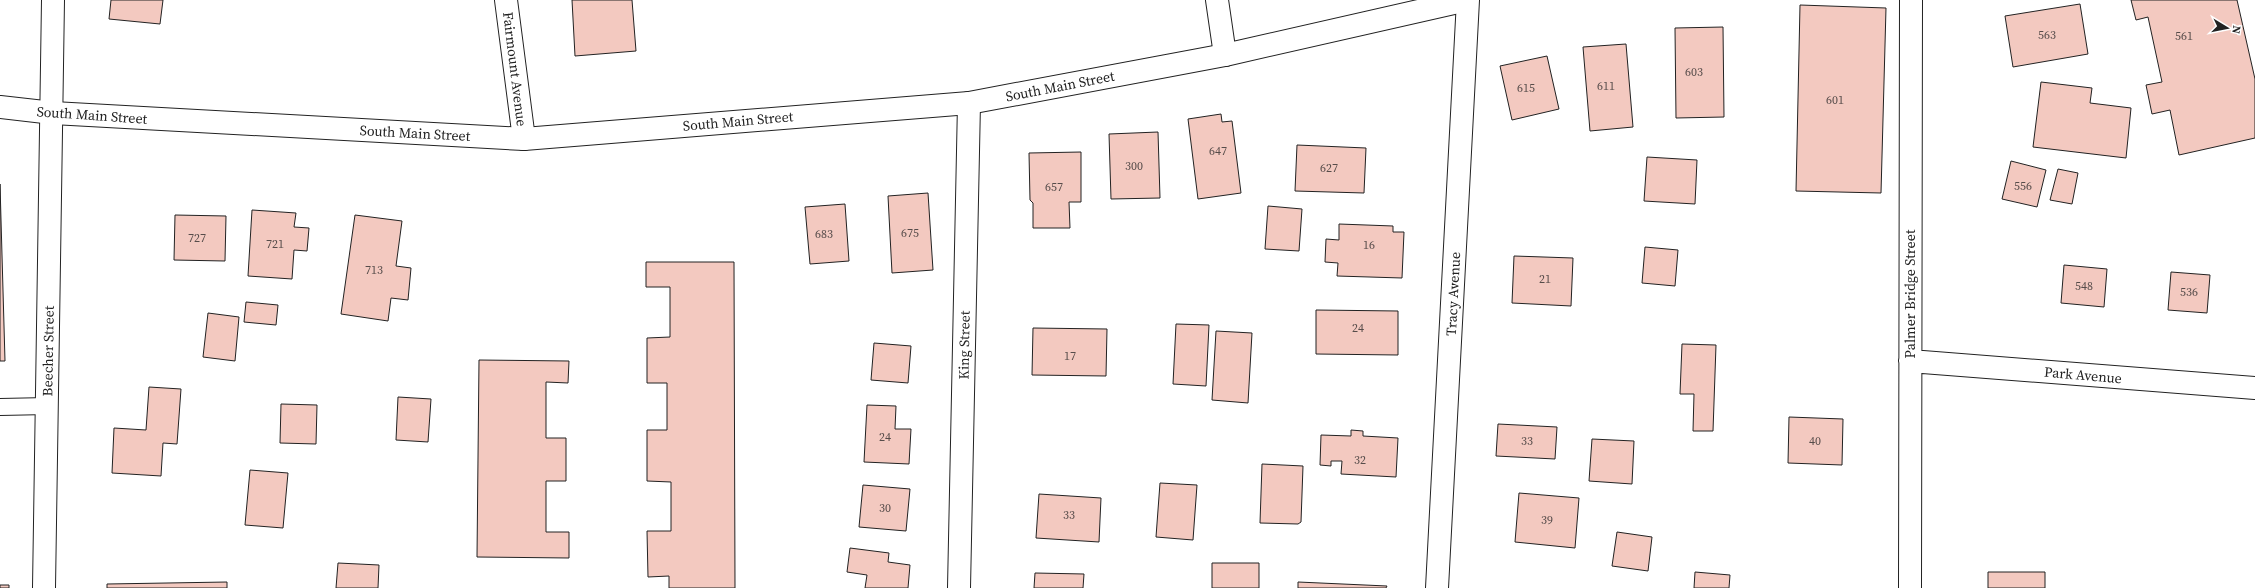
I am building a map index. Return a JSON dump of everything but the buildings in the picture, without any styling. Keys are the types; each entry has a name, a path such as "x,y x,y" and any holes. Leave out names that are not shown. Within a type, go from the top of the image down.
{"street":[{"name":"Beecher Street","path":"44,588 53,114 53,0"},
{"name":"Fairmount Avenue","path":"506,0 524,139"},
{"path":"1217,0 1225,55"},
{"name":"South Main Street","path":"0,108 53,114 524,139 969,103 1225,55 1468,0"},
{"name":"Tracy Avenue","path":"1437,588 1468,0"},
{"name":"Palmer Bridge Street","path":"1910,588 1911,0"},
{"name":"King Street","path":"959,588 969,103"},
{"name":"Park Avenue","path":"1910,361 2255,388"}],"lane":[{"path":"0,407 48,406"}]}
